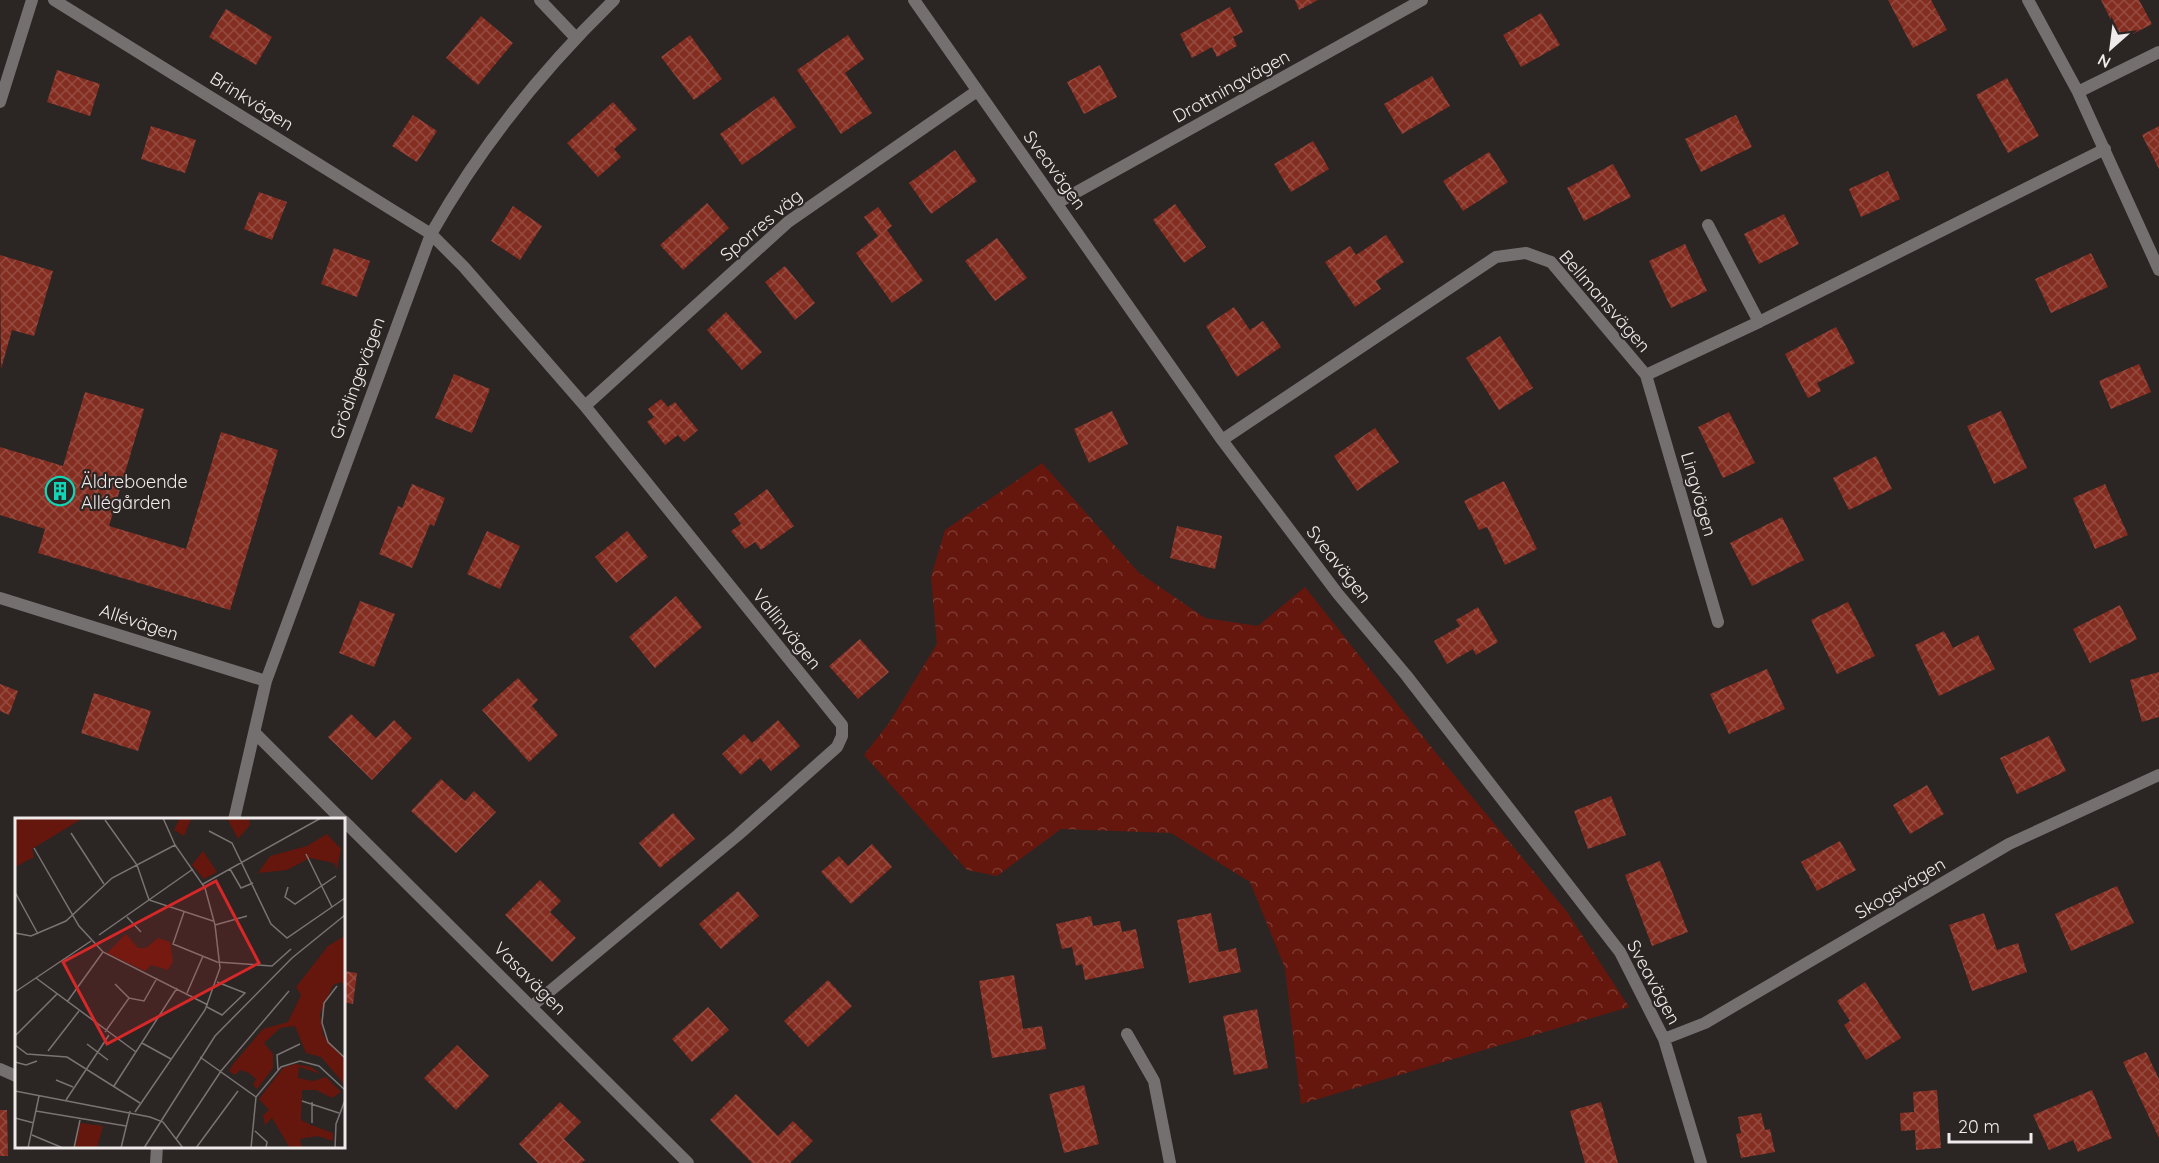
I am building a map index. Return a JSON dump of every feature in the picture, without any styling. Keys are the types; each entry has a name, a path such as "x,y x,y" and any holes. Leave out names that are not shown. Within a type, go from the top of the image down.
{"street":[{"path":"0,102 32,0"},
{"name":"Brinkvägen","path":"54,0 431,234"},
{"path":"540,0 576,38"},
{"name":"Grödingevägen","path":"234,818 266,681 431,234 462,181 505,120 576,38 614,0"},
{"name":"Sveavägen","path":"914,0 1222,440 1338,594 1406,675 1620,952 1664,1039 1701,1163"},
{"name":"Drottningvägen","path":"1057,203 1422,0"},
{"path":"2028,0 2078,92 2159,270"},
{"path":"2078,92 2159,52"},
{"name":"Sporres väg","path":"585,406 788,222 977,91"},
{"name":"Bellmansvägen","path":"1222,440 1496,257 1526,253 1551,262 1646,375 1759,322 2105,149"},
{"path":"1708,225 1759,322"},
{"name":"Vallinvägen","path":"431,234 464,267 585,406 842,725 842,736 837,747 738,835 532,1006"},
{"name":"Lingvägen","path":"1646,375 1718,622"},
{"name":"Allévägen","path":"0,598 266,681"},
{"name":"Vasavägen","path":"255,734 341,818"},
{"name":"Skogsvägen","path":"1664,1039 1715,1017 2009,843 2159,775"},
{"name":"Vasavägen","path":"345,822 688,1163"},
{"path":"1127,1034 1155,1081 1170,1163"},
{"path":"0,1069 15,1076"}],"green space":[{"path":"1042,463 1138,572 1205,618 1258,626 1305,587 1436,753 1567,912 1629,1007 1301,1104 1285,968 1250,882 1171,833 1061,829 997,876 967,870 864,755 889,723 937,644 931,577 945,530"}],"building":[{"path":"1295,0 1318,0 1299,10"},
{"path":"1888,0 1931,0 1947,30 1913,48"},
{"path":"2101,0 2139,0 2152,24 2121,40"},
{"path":"1230,7 1243,32 1233,37 1237,46 1217,57 1212,47 1192,58 1180,34"},
{"path":"226,9 272,37 256,65 209,37"},
{"path":"1541,13 1560,45 1521,67 1503,35"},
{"path":"481,16 513,43 478,85 446,58"},
{"path":"690,35 722,79 694,100 661,57"},
{"path":"848,35 864,59 845,73 872,113 841,134 797,70"},
{"path":"1100,65 1117,97 1084,114 1067,82"},
{"path":"57,70 100,84 90,116 47,102"},
{"path":"1432,76 1450,106 1402,134 1384,104"},
{"path":"2007,78 2039,136 2008,153 1976,95"},
{"path":"774,96 796,127 742,165 720,134"},
{"path":"613,102 637,129 614,149 621,157 598,177 567,143"},
{"path":"413,115 437,131 417,162 392,146"},
{"path":"1736,115 1752,147 1701,172 1685,139"},
{"path":"151,126 196,140 185,173 141,159"},
{"path":"2159,126 2159,169 2142,135"},
{"path":"1313,141 1329,169 1291,192 1274,164"},
{"path":"955,150 977,181 931,214 909,183"},
{"path":"1489,152 1508,182 1463,211 1443,181"},
{"path":"1613,164 1631,197 1584,221 1567,188"},
{"path":"1888,171 1900,199 1861,217 1849,189"},
{"path":"259,192 287,202 272,240 244,229"},
{"path":"707,203 729,228 683,270 660,245"},
{"path":"1175,204 1206,247 1184,263 1153,220"},
{"path":"513,206 542,226 520,260 491,241"},
{"path":"878,207 892,226 887,230 923,281 892,303 856,253 878,236 864,217"},
{"path":"1784,214 1799,244 1759,264 1744,234"},
{"path":"1386,235 1404,262 1376,281 1381,289 1355,307 1325,262 1350,246 1356,255"},
{"path":"997,238 1027,278 995,301 965,261"},
{"path":"1685,244 1707,291 1671,308 1649,261"},
{"path":"334,248 370,261 357,297 321,284"},
{"path":"2091,253 2108,287 2051,313 2035,279"},
{"path":"0,255 53,271 34,336 12,330 1,369"},
{"path":"785,266 815,303 795,320 765,282"},
{"path":"1234,307 1250,330 1263,321 1281,347 1237,377 1206,326"},
{"path":"726,312 762,352 742,370 707,330"},
{"path":"1836,327 1855,363 1817,383 1821,391 1808,398 1785,354"},
{"path":"1500,336 1533,388 1499,410 1466,358"},
{"path":"2139,364 2151,392 2111,409 2099,381"},
{"path":"454,374 490,389 472,433 435,418"},
{"name":"Äldreboende Allégården","path":"85,392 144,409 109,526 186,549 221,432 278,450 230,610 38,553 45,529 0,515 0,447 63,466"},
{"path":"661,399 668,407 675,402 698,430 684,442 678,435 665,445 647,422 654,417 648,409"},
{"path":"1112,411 1128,444 1089,463 1074,429"},
{"path":"2001,411 2027,468 1994,484 1967,426"},
{"path":"1729,412 1755,463 1723,478 1698,427"},
{"path":"1375,428 1399,462 1357,491 1334,456"},
{"path":"1876,456 1892,489 1849,510 1833,478"},
{"path":"1504,481 1537,549 1505,565 1487,527 1479,530 1464,501"},
{"path":"412,484 445,498 434,526 430,524 412,568 379,554 398,506 402,508"},
{"path":"2105,484 2128,535 2095,549 2073,498"},
{"path":"767,489 794,526 761,550 755,542 745,549 731,531 741,524 734,514"},
{"path":"1782,517 1804,560 1752,586 1730,543"},
{"path":"1177,526 1222,536 1215,569 1170,558"},
{"path":"487,531 520,546 500,589 467,574"},
{"path":"627,531 648,557 616,583 595,557"},
{"path":"676,596 702,627 655,668 629,637"},
{"path":"360,601 395,614 374,667 339,653"},
{"path":"1848,602 1875,656 1837,674 1811,620"},
{"path":"2120,605 2137,639 2090,663 2073,629"},
{"path":"1478,607 1498,642 1476,655 1473,649 1447,664 1434,641 1460,626 1456,620"},
{"path":"1944,631 1953,648 1978,635 1995,669 1939,696 1915,645"},
{"path":"860,639 889,672 858,699 829,666"},
{"path":"1767,669 1785,709 1729,734 1710,694"},
{"path":"2159,672 2159,717 2142,722 2130,680"},
{"path":"518,678 538,700 532,706 558,735 529,762 482,710"},
{"path":"0,684 18,691 9,715 0,711"},
{"path":"94,693 151,711 138,751 81,733"},
{"path":"351,714 376,738 394,720 412,738 372,780 328,737"},
{"path":"778,720 800,746 771,771 760,758 741,775 722,754 744,734 752,743"},
{"path":"2049,736 2066,771 2017,794 2000,758"},
{"path":"441,779 465,801 474,791 496,812 456,853 411,811"},
{"path":"1927,785 1944,814 1910,834 1893,805"},
{"path":"1611,796 1626,835 1588,849 1574,811"},
{"path":"673,813 695,839 660,868 639,843"},
{"path":"1840,841 1856,870 1817,891 1801,862"},
{"path":"872,844 892,867 851,904 821,872 839,856 848,866"},
{"path":"1660,861 1688,932 1652,946 1625,875"},
{"path":"540,880 561,901 550,912 576,938 552,962 505,915"},
{"path":"2117,886 2134,923 2071,951 2055,914"},
{"path":"738,891 759,916 721,949 699,924"},
{"path":"1211,913 1219,952 1236,948 1241,972 1189,983 1177,920"},
{"path":"1984,913 1997,950 2018,943 2027,972 1972,991 1949,925"},
{"path":"1091,916 1093,926 1120,921 1122,932 1136,929 1144,968 1085,980 1082,964 1076,966 1072,947 1062,949 1056,924"},
{"path":"345,971 357,973 353,1004 345,1002"},
{"path":"1014,975 1023,1029 1042,1026 1046,1049 992,1058 979,981"},
{"path":"828,980 852,1006 808,1047 784,1021"},
{"path":"1865,982 1901,1038 1866,1060 1844,1025 1850,1021 1837,1001"},
{"path":"708,1007 729,1030 692,1062 672,1039"},
{"path":"1257,1009 1268,1068 1234,1075 1223,1016"},
{"path":"457,1045 489,1076 456,1110 424,1078"},
{"path":"2146,1052 2159,1079 2159,1138 2123,1062"},
{"path":"1084,1085 1099,1144 1064,1153 1049,1094"},
{"path":"1937,1090 1941,1148 1916,1150 1915,1130 1901,1131 1900,1113 1914,1112 1913,1092"},
{"path":"2092,1090 2112,1138 2078,1152 2073,1140 2049,1150 2033,1115"},
{"path":"736,1094 778,1136 793,1121 813,1141 790,1163 752,1163 710,1120"},
{"path":"560,1102 581,1122 564,1139 585,1160 581,1163 538,1163 519,1144"},
{"path":"1601,1102 1618,1163 1585,1163 1570,1111"},
{"path":"0,1110 7,1110 8,1156 0,1156"},
{"path":"1761,1113 1765,1130 1770,1129 1775,1152 1741,1158 1736,1134 1741,1133 1738,1117"}],"place":[{"name":"Äldreboende Allégården","path":"60,491"}]}
